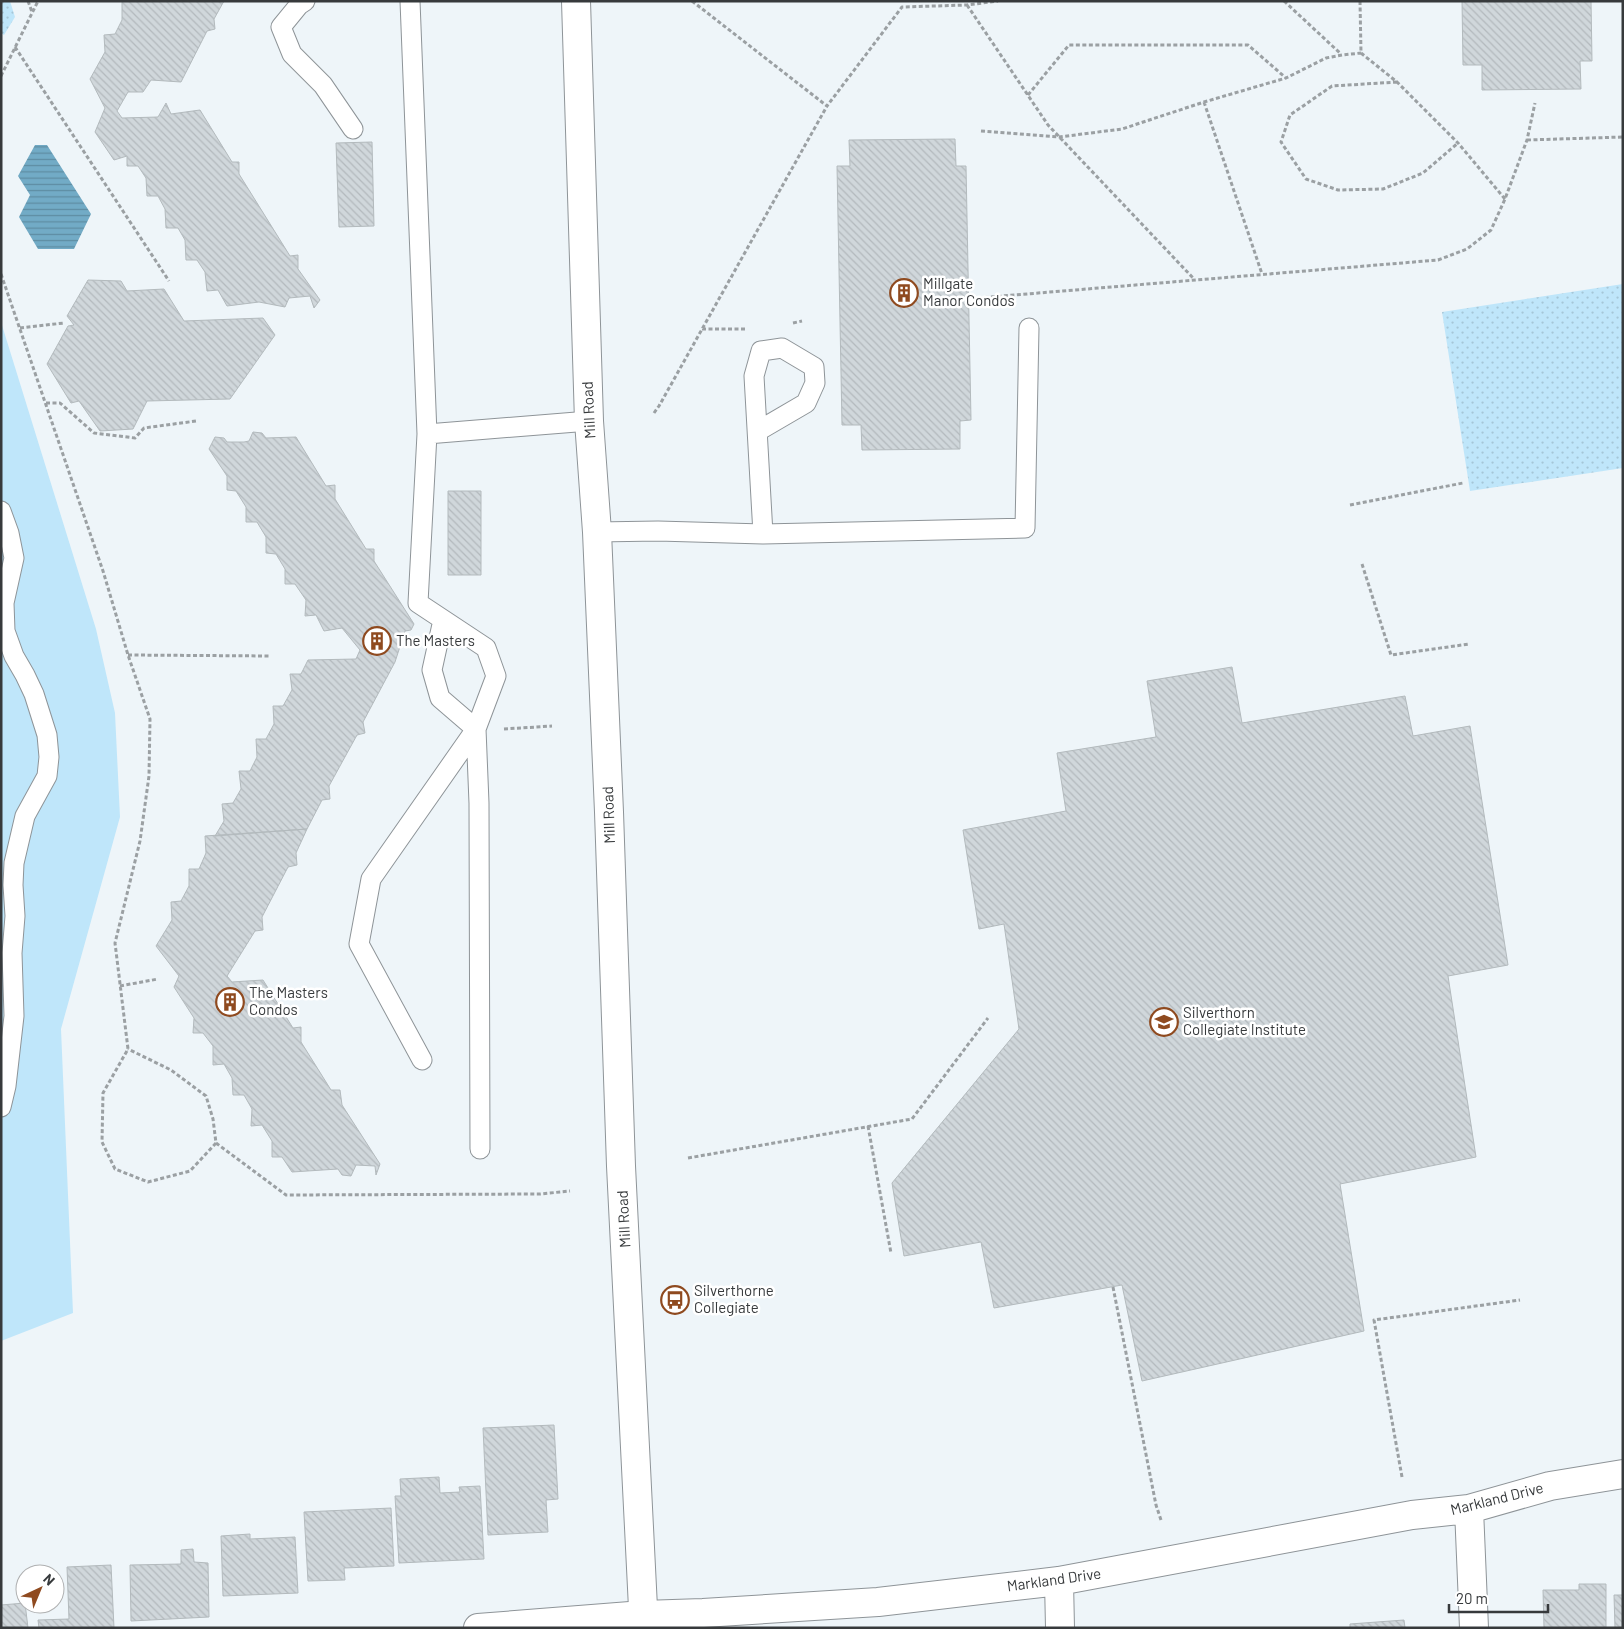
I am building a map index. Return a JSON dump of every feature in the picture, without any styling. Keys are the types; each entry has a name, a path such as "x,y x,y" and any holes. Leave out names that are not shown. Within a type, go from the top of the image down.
{"street":[{"name":"Mill Road","path":"576,1 589,421 609,812 621,1166 643,1622"},
{"name":"Markland Drive","path":"478,1628 643,1622 703,1613 878,1602 1059,1581 1412,1515 1469,1509 1550,1486 1623,1474"},
{"path":"1469,1509 1474,1628"},
{"path":"1059,1581 1060,1628"}],"lane":[{"path":"305,1 299,5 281,27 292,54 323,86 353,129"},
{"path":"410,1 427,434 418,603 486,648 496,676 476,729 370,879 358,944 422,1060"},
{"path":"596,532 763,534 1024,528 1029,328"},
{"path":"427,434 589,421"},
{"path":"758,431 763,534"},
{"path":"1,512 9,533 14,558 4,603 5,631 14,656 26,675 34,694 47,734 49,757 47,776 25,816 14,863 13,885 16,916 12,953 14,1016 6,1086 1,1107"},
{"path":"443,620 432,670 440,698 476,729 479,804 480,1149"}],"path":[{"path":"28,1 32,12"},
{"path":"1,76 38,1"},
{"path":"692,1 826,106"},
{"path":"654,412 826,106 902,7 903,1"},
{"path":"902,7 966,5 998,1"},
{"path":"1284,1 1342,55"},
{"path":"1360,1 1361,53"},
{"path":"966,5 1048,125 1194,280"},
{"path":"1028,95 1069,45 1248,45 1286,78"},
{"path":"15,47 169,281"},
{"path":"981,131 1059,137 1122,129 1286,78 1326,58 1361,53 1397,82 1458,143 1505,199"},
{"path":"1397,82 1332,86 1290,115 1280,142 1306,180 1338,190 1383,189 1423,173 1458,143"},
{"path":"1204,102 1262,274"},
{"path":"978,298 1438,260 1467,249 1491,230 1527,140 1535,103"},
{"path":"1527,140 1623,137"},
{"path":"1,274 150,719 149,776 140,841 115,943 128,1050 104,1093 102,1142 115,1169 148,1182 190,1171 216,1143"},
{"path":"20,328 64,323"},
{"path":"45,403 60,403 94,433 135,438 144,428 196,421"},
{"path":"1350,505 1463,483"},
{"path":"1362,564 1391,655 1469,644"},
{"path":"128,655 270,656"},
{"path":"516,729 552,726"},
{"path":"120,986 158,980"},
{"path":"688,1158 912,1119 988,1018"},
{"path":"128,1050 171,1070 206,1096 213,1118 216,1143 286,1195 540,1194 570,1191"},
{"path":"868,1126 891,1253"},
{"path":"1112,1287 1156,1505 1161,1520"},
{"path":"1402,1476 1374,1320 1520,1300"}],"shaded area":[{"path":"1,1 10,1 15,17 4,35 1,33"},
{"path":"35,145 47,145 91,214 74,249 38,249 19,217 30,195 18,176"},
{"path":"1623,284 1623,468 1470,491 1442,312"},
{"path":"1,322 96,629 115,713 120,817 61,1029 73,1313 1,1341"}],"building":[{"path":"122,1 224,1 214,19 215,29 207,31 181,82 151,80 143,92 128,92 117,111 122,118 158,117 166,103 171,114 200,110 232,162 239,162 239,174 290,256 298,255 298,269 320,300 314,308 310,296 289,298 285,307 259,302 227,306 218,290 207,291 205,272 197,260 186,260 185,240 178,228 166,228 165,209 158,196 147,196 146,178 138,166 127,166 127,156 114,160 95,132 105,108 90,79 105,52 104,35 115,34 122,20"},
{"path":"1462,1 1591,1 1592,61 1580,61 1581,89 1482,90 1482,65 1463,65"},
{"name":"Millgate Manor Condos","path":"955,139 956,166 966,166 971,420 960,421 960,449 862,450 861,425 842,425 837,166 850,166 849,140"},
{"path":"372,142 374,226 339,227 336,143"},
{"path":"88,280 121,281 127,291 164,289 184,321 263,318 275,335 230,399 147,401 133,429 100,431 79,401 71,403 47,364 68,326 74,325 67,316"},
{"name":"The Masters","path":"253,432 262,433 266,438 296,437 326,486 335,485 335,499 366,549 374,549 374,561 414,624 411,630 405,631 395,662 363,722 365,733 357,735 329,786 330,799 322,800 307,829 215,836 224,821 222,804 233,803 241,789 239,771 250,771 257,757 256,739 266,739 274,724 273,706 283,706 292,690 290,674 301,674 308,660 356,659 360,650 342,628 324,631 316,615 305,616 306,600 295,584 285,584 285,569 276,554 266,553 266,537 257,522 246,522 246,507 236,491 227,490 227,476 209,449 215,437 224,438 227,442 244,442 249,441"},
{"path":"448,491 481,491 481,575 448,575"},
{"path":"1232,667 1242,723 1405,696 1413,736 1470,726 1508,965 1448,976 1476,1157 1340,1184 1364,1331 1142,1381 1122,1285 994,1308 981,1242 904,1256 892,1183 1019,1029 1004,924 979,929 963,830 1066,811 1057,753 1156,737 1147,681"},
{"name":"The Masters Condos","path":"307,829 296,853 297,865 288,867 262,917 263,930 255,931 227,976 232,982 263,980 293,1028 301,1027 301,1042 331,1090 340,1090 342,1105 380,1164 376,1175 375,1166 356,1165 351,1176 342,1175 338,1169 292,1172 282,1157 272,1157 272,1141 262,1125 251,1126 252,1109 244,1095 233,1095 232,1078 224,1064 213,1065 213,1046 203,1033 193,1033 194,1018 174,987 179,976 156,946 172,920 171,902 181,901 189,886 189,869 199,869 206,853 205,836"},
{"path":"554,1425 558,1499 546,1500 548,1532 488,1535 483,1428"},
{"path":"439,1477 440,1493 460,1492 459,1487 480,1486 484,1559 399,1563 395,1496 401,1496 400,1479"},
{"path":"391,1508 394,1566 344,1568 345,1580 308,1581 304,1512"},
{"path":"250,1534 250,1539 295,1537 298,1593 223,1596 221,1536"},
{"path":"193,1549 194,1562 208,1563 209,1617 131,1621 130,1565 181,1564 181,1550"},
{"path":"111,1565 114,1628 39,1628 38,1620 69,1619 67,1567"},
{"path":"1579,1584 1606,1584 1606,1628 1544,1628 1543,1590 1579,1590"},
{"path":"1614,1595 1623,1595 1623,1628 1615,1628"},
{"path":"15,1604 15,1614 26,1614 28,1628 1,1628 1,1605"},
{"path":"1404,1620 1405,1628 1350,1628 1350,1624"}],"place":[{"name":"Millgate Manor Condos","path":"904,293"},
{"name":"The Masters","path":"377,641"},
{"name":"The Masters Condos","path":"230,1002"},
{"name":"Silverthorn Collegiate Institute","path":"1164,1022"},
{"name":"Silverthorne Collegiate","path":"675,1300"}]}
